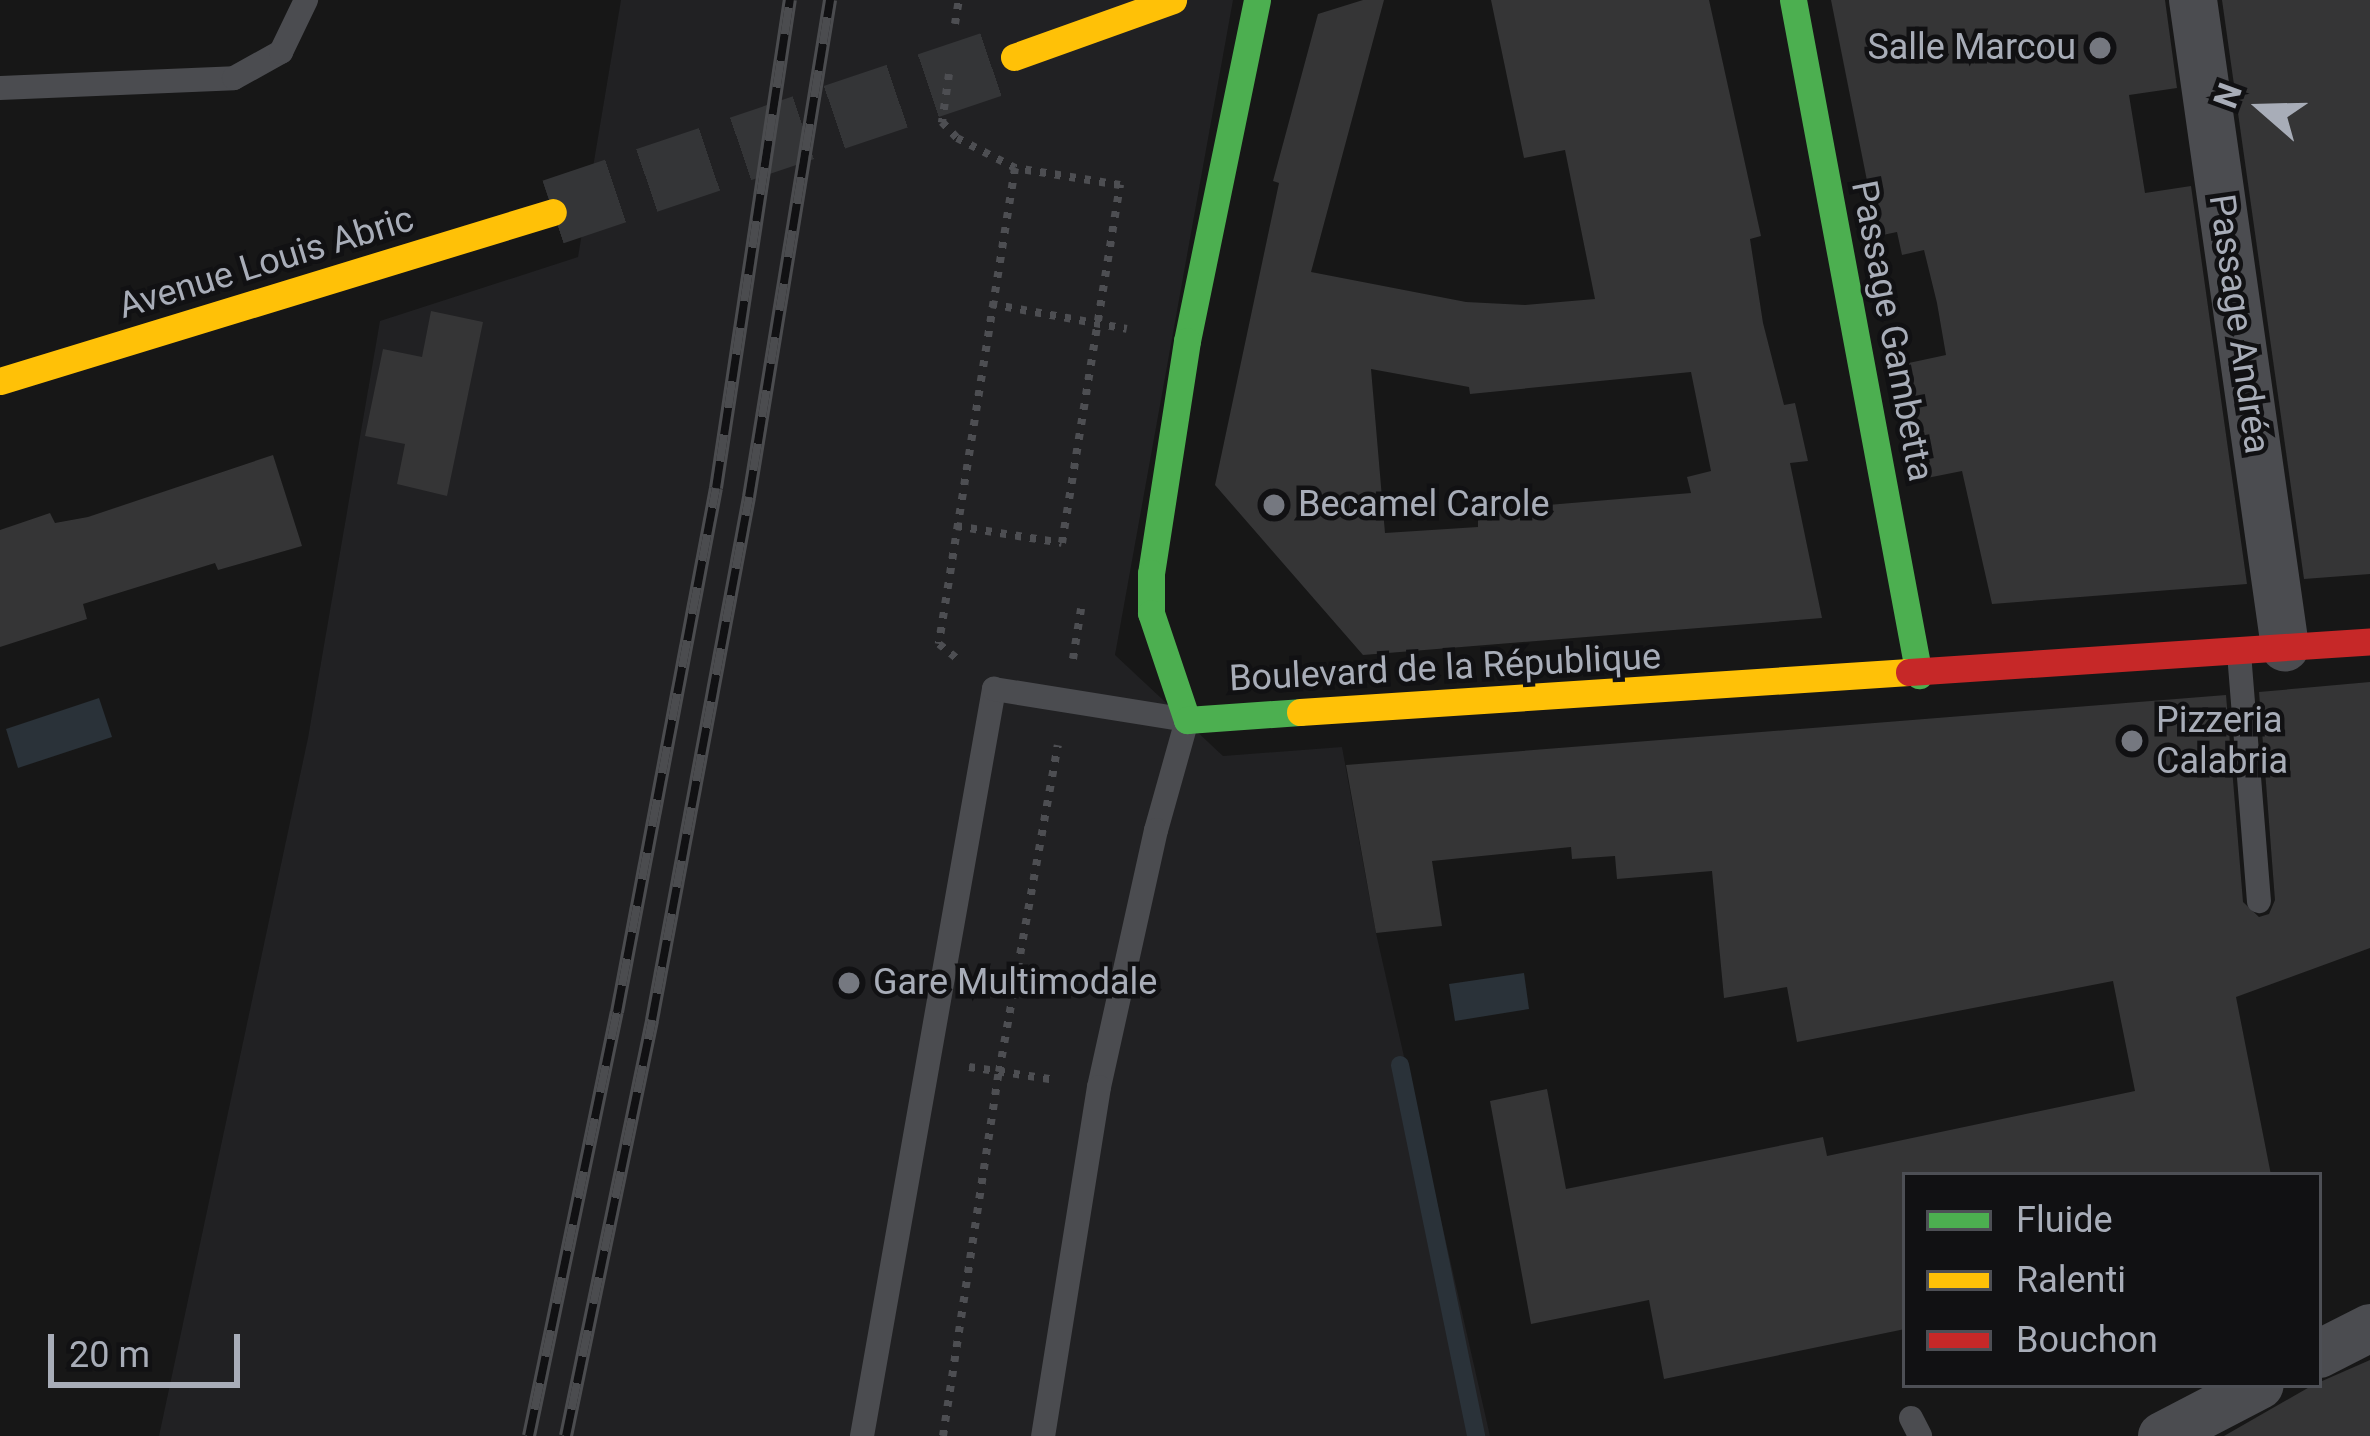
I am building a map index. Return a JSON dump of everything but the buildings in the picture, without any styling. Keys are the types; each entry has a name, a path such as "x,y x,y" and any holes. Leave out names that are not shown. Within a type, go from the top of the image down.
{"main road":[{"path":"1014,57 1173,0"},
{"name":"Boulevard de la République","path":"1257,0 1187,341 1150,573 1151,613 1187,720 1346,706 1919,675 2370,641"},
{"name":"Passage Gambetta","path":"1793,0 1919,675"},
{"name":"Avenue Louis Abric","path":"0,381 553,212"}],"street":[{"name":"Passage Andréa","path":"2193,0 2262,649"},
{"path":"2322,1352 2370,1328"},
{"path":"2162,1436 2254,1388"}],"lane":[{"path":"0,88 233,78 281,52 306,0"},
{"path":"2259,901 2262,649"},
{"path":"862,1436 932,1062 994,689 1187,720 1156,830 1099,1087 1043,1436"}],"path":[{"path":"953,41 958,0"},
{"path":"950,61 942,122 957,138 1015,168 1120,185 1062,543 956,526"},
{"path":"994,689 939,644 1015,168"},
{"path":"991,304 1051,316"},
{"path":"932,1062 1099,1087"}],"shaded area":[{"path":"621,0 1233,0 1115,655 1223,756 1342,747 1376,933 1490,1436 159,1436 308,738 380,321 578,257"},
{"path":"99,698 112,737 18,768 6,729"},
{"path":"1524,973 1529,1009 1455,1021 1449,984"}],"waterway":[{"path":"1400,1065 1476,1436"}],"tunnel":[{"path":"553,212 1014,57"}],"railway":[{"path":"529,1436 617,1012 716,488 790,0"},
{"path":"566,1436 652,1020 749,497 830,0"}],"traffic: fast":[{"path":"1257,0 1187,341 1151,573 1151,613 1187,720 1300,712"},
{"path":"1793,0 1919,675"}],"traffic: slow":[{"path":"1014,57 1173,0"},
{"path":"0,381 553,212"},
{"path":"1300,712 1909,672"}],"traffic: jam":[{"path":"1909,672 2370,641"}],"place":[{"name":"Salle Marcou","path":"2100,48"},
{"name":"Becamel Carole","path":"1274,505"},
{"name":"Pizzeria Calabria","path":"2132,741"},
{"name":"Gare Multimodale","path":"849,983"}]}
